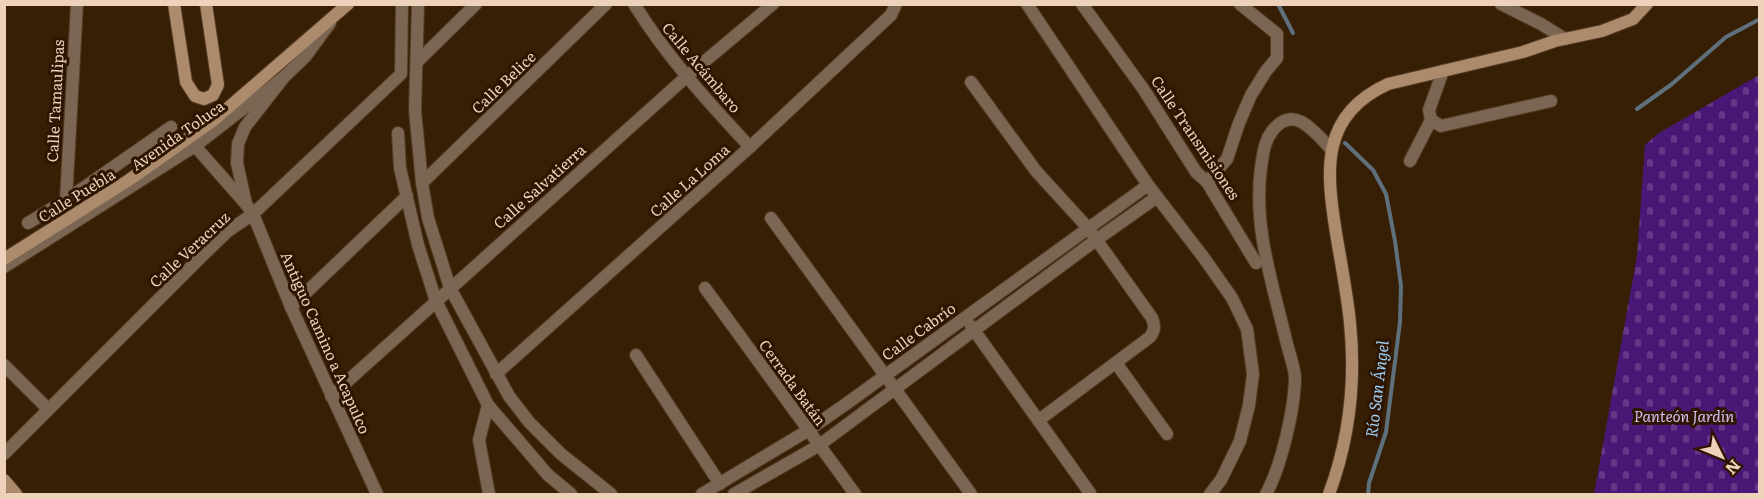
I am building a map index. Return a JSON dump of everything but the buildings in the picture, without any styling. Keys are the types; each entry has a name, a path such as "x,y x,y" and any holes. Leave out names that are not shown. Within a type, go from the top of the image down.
{"main road":[{"path":"174,4 186,82 195,96 204,99 213,95 218,85 206,4"},
{"name":"Avenida Toluca","path":"332,21 348,4"},
{"path":"1329,495 1345,441 1352,378 1351,324 1329,190 1332,150 1335,136 1343,122 1355,105 1372,91 1403,79 1523,52 1602,31 1633,19 1647,4"},
{"name":"Calle Puebla","path":"4,259 129,180 214,120 332,21"},
{"path":"4,480 16,495"}],"street":[{"name":"Calle Tamaulipas","path":"66,200 77,4"},
{"name":"Calle Veracruz","path":"4,453 249,209 401,74 402,4"},
{"path":"417,4 415,110 422,183 428,218 450,288 509,396 561,454 611,495"},
{"path":"417,62 476,4"},
{"name":"Calle Belice","path":"422,183 606,4"},
{"name":"Calle Acámbaro","path":"634,4 652,33 686,77 750,147"},
{"name":"Calle Salvatierra","path":"331,396 686,77 773,4"},
{"name":"Calle La Loma","path":"496,374 750,147 891,15 896,4"},
{"path":"1027,4 1148,185 1232,297 1247,329 1253,374 1249,405 1240,441 1221,480 1210,495"},
{"name":"Calle Transmisiones","path":"1082,4 1144,90 1196,172 1207,182 1256,263"},
{"path":"1207,182 1227,159 1251,95 1277,58 1277,34 1240,4"},
{"path":"1501,4 1565,39"},
{"name":"Avenida Toluca","path":"4,267 195,146 284,77 305,57 332,21"},
{"path":"1410,161 1431,120 1429,110 1443,71"},
{"name":"Antiguo Camino a Acapulco","path":"284,77 246,127 238,144 237,163 249,209 377,495"},
{"path":"971,82 1036,171 1088,228 1152,318 1155,331 1039,420"},
{"path":"1431,120 1441,126 1551,101"},
{"path":"1266,495 1279,466 1295,386 1294,364 1269,272 1263,237 1258,196 1264,145 1275,127 1292,118 1301,121 1332,150"},
{"path":"27,223 66,200 171,127"},
{"path":"398,133 400,168 418,245 436,300 488,405 548,475 571,495"},
{"name":"Antiguo Camino a Acapulco","path":"195,146 249,209"},
{"name":"Calle Cabrío","path":"702,495 807,430 885,376 1148,185"},
{"path":"291,307 407,196"},
{"name":"Calle Cabrío","path":"734,495 818,446 1096,240 1158,197"},
{"path":"771,218 971,495"},
{"name":"Cerrada Batán","path":"705,288 855,495"},
{"path":"966,317 1090,493"},
{"path":"636,355 720,484"},
{"path":"1116,363 1167,434"},
{"path":"4,365 48,409"},
{"path":"488,405 479,440 489,495"}],"green space":[{"name":"Panteón Jardín","path":"1759,75 1759,494 1594,494 1637,256 1645,145 1659,133"}],"waterway":[{"path":"1278,4 1293,33"},
{"path":"1637,109 1672,84 1726,37 1760,19"},
{"name":"Río San Ángel","path":"1345,143 1373,170 1386,194 1401,286 1400,322 1386,432 1369,483 1368,494"}]}
